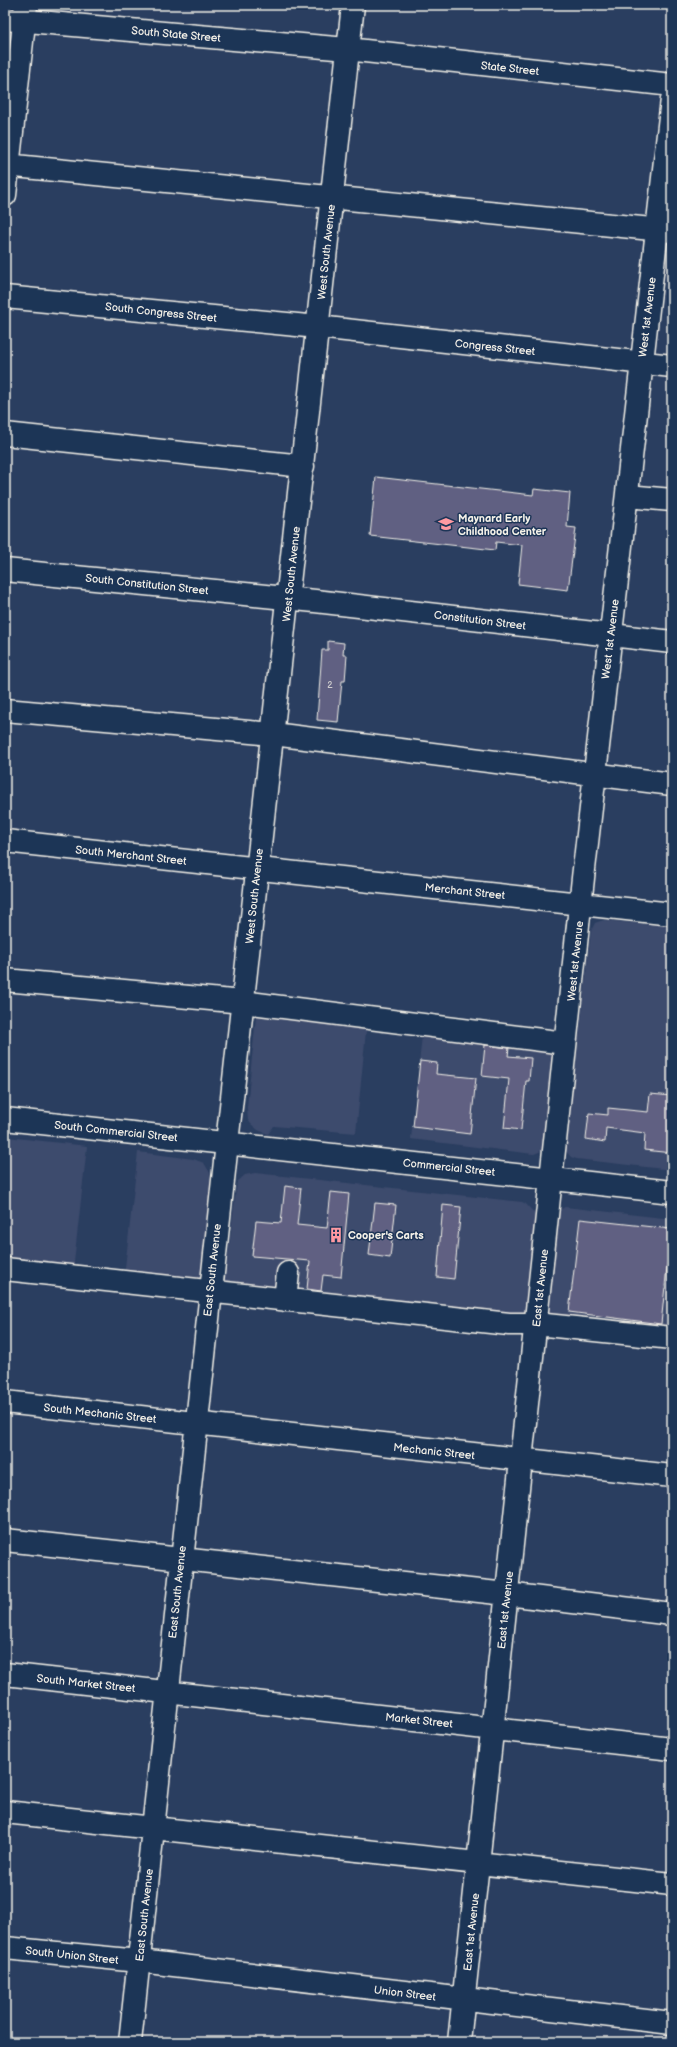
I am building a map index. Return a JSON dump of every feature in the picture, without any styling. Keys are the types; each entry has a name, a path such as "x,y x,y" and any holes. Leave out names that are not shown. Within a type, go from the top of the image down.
{"street":[{"name":"West South Avenue","path":"227,1143 353,5"},
{"name":"South State Street","path":"18,15 347,49"},
{"path":"5,195 18,15"},
{"name":"State Street","path":"347,49 672,86"},
{"name":"West 1st Avenue","path":"551,1178 610,635 642,363 665,230 672,99"},
{"path":"7,165 665,230"},
{"name":"South Congress Street","path":"5,297 318,327"},
{"name":"Congress Street","path":"318,327 672,366"},
{"path":"5,434 303,466"},
{"path":"627,496 672,500"},
{"name":"South Constitution Street","path":"5,570 288,598"},
{"name":"Constitution Street","path":"288,598 672,642"},
{"path":"5,710 273,734 595,776 672,784"},
{"name":"South Merchant Street","path":"5,841 257,868"},
{"name":"Merchant Street","path":"257,868 672,914"},
{"path":"5,980 243,1002 566,1043"},
{"name":"South Commercial Street","path":"5,1119 227,1143"},
{"name":"Commercial Street","path":"227,1143 672,1192"},
{"name":"East South Avenue","path":"130,2042 227,1143"},
{"name":"East 1st Avenue","path":"458,2042 464,2000 551,1178"},
{"path":"5,1269 509,1324 536,1324 672,1338"},
{"path":"285,1300 288,1273"},
{"name":"South Mechanic Street","path":"5,1402 196,1424"},
{"name":"Mechanic Street","path":"196,1424 672,1476"},
{"path":"5,1540 506,1594 672,1614"},
{"name":"South Market Street","path":"5,1674 167,1692"},
{"name":"Market Street","path":"167,1692 672,1748"},
{"path":"5,1812 672,1884"},
{"name":"South Union Street","path":"5,1948 139,1961"},
{"name":"Union Street","path":"139,1961 672,2023"}],"shaded area":[{"path":"604,920 672,927 672,1170 577,1159 571,1157 566,1151 591,931 595,923"},
{"path":"258,997 368,1010 356,1133 274,1126 268,1134 258,1130 248,1120 247,1108"},
{"path":"424,1017 556,1034 544,1149 534,1154 411,1139"},
{"path":"7,1137 87,1146 72,1280 5,1273 5,1155"},
{"path":"138,1152 193,1159 204,1163 210,1173 211,1186 199,1294 123,1286"},
{"path":"255,1173 522,1202 526,1204 534,1213 536,1219 524,1329 223,1296 237,1182 245,1175"},
{"path":"565,1207 672,1219 672,1345 545,1331 558,1211"}],"building":[{"path":"376,477 533,495 534,489 570,493 567,527 576,528 568,590 518,584 522,545 496,542 495,550 370,536"},
{"path":"328,641 344,643 343,655 347,655 345,681 342,681 338,722 317,720 322,650 328,650"},
{"path":"485,1045 509,1048 508,1056 531,1058 529,1081 526,1081 521,1130 504,1128 509,1079 482,1076"},
{"path":"420,1061 437,1063 436,1074 476,1078 470,1134 413,1127"},
{"path":"650,1094 672,1096 672,1153 644,1150 645,1133 606,1128 605,1142 586,1139 589,1113 608,1115 608,1108 648,1112"},
{"path":"285,1186 301,1188 297,1225 327,1228 331,1192 349,1194 341,1277 323,1275 321,1291 307,1289 310,1261 252,1256 256,1221 281,1223"},
{"path":"375,1203 396,1205 390,1258 369,1255"},
{"path":"443,1205 461,1207 454,1279 437,1277"},
{"path":"580,1219 671,1229 661,1324 569,1312"}],"place":[{"name":"Maynard Early Childhood Center","path":"446,524"},
{"name":"Cooper's Carts","path":"336,1235"}]}
